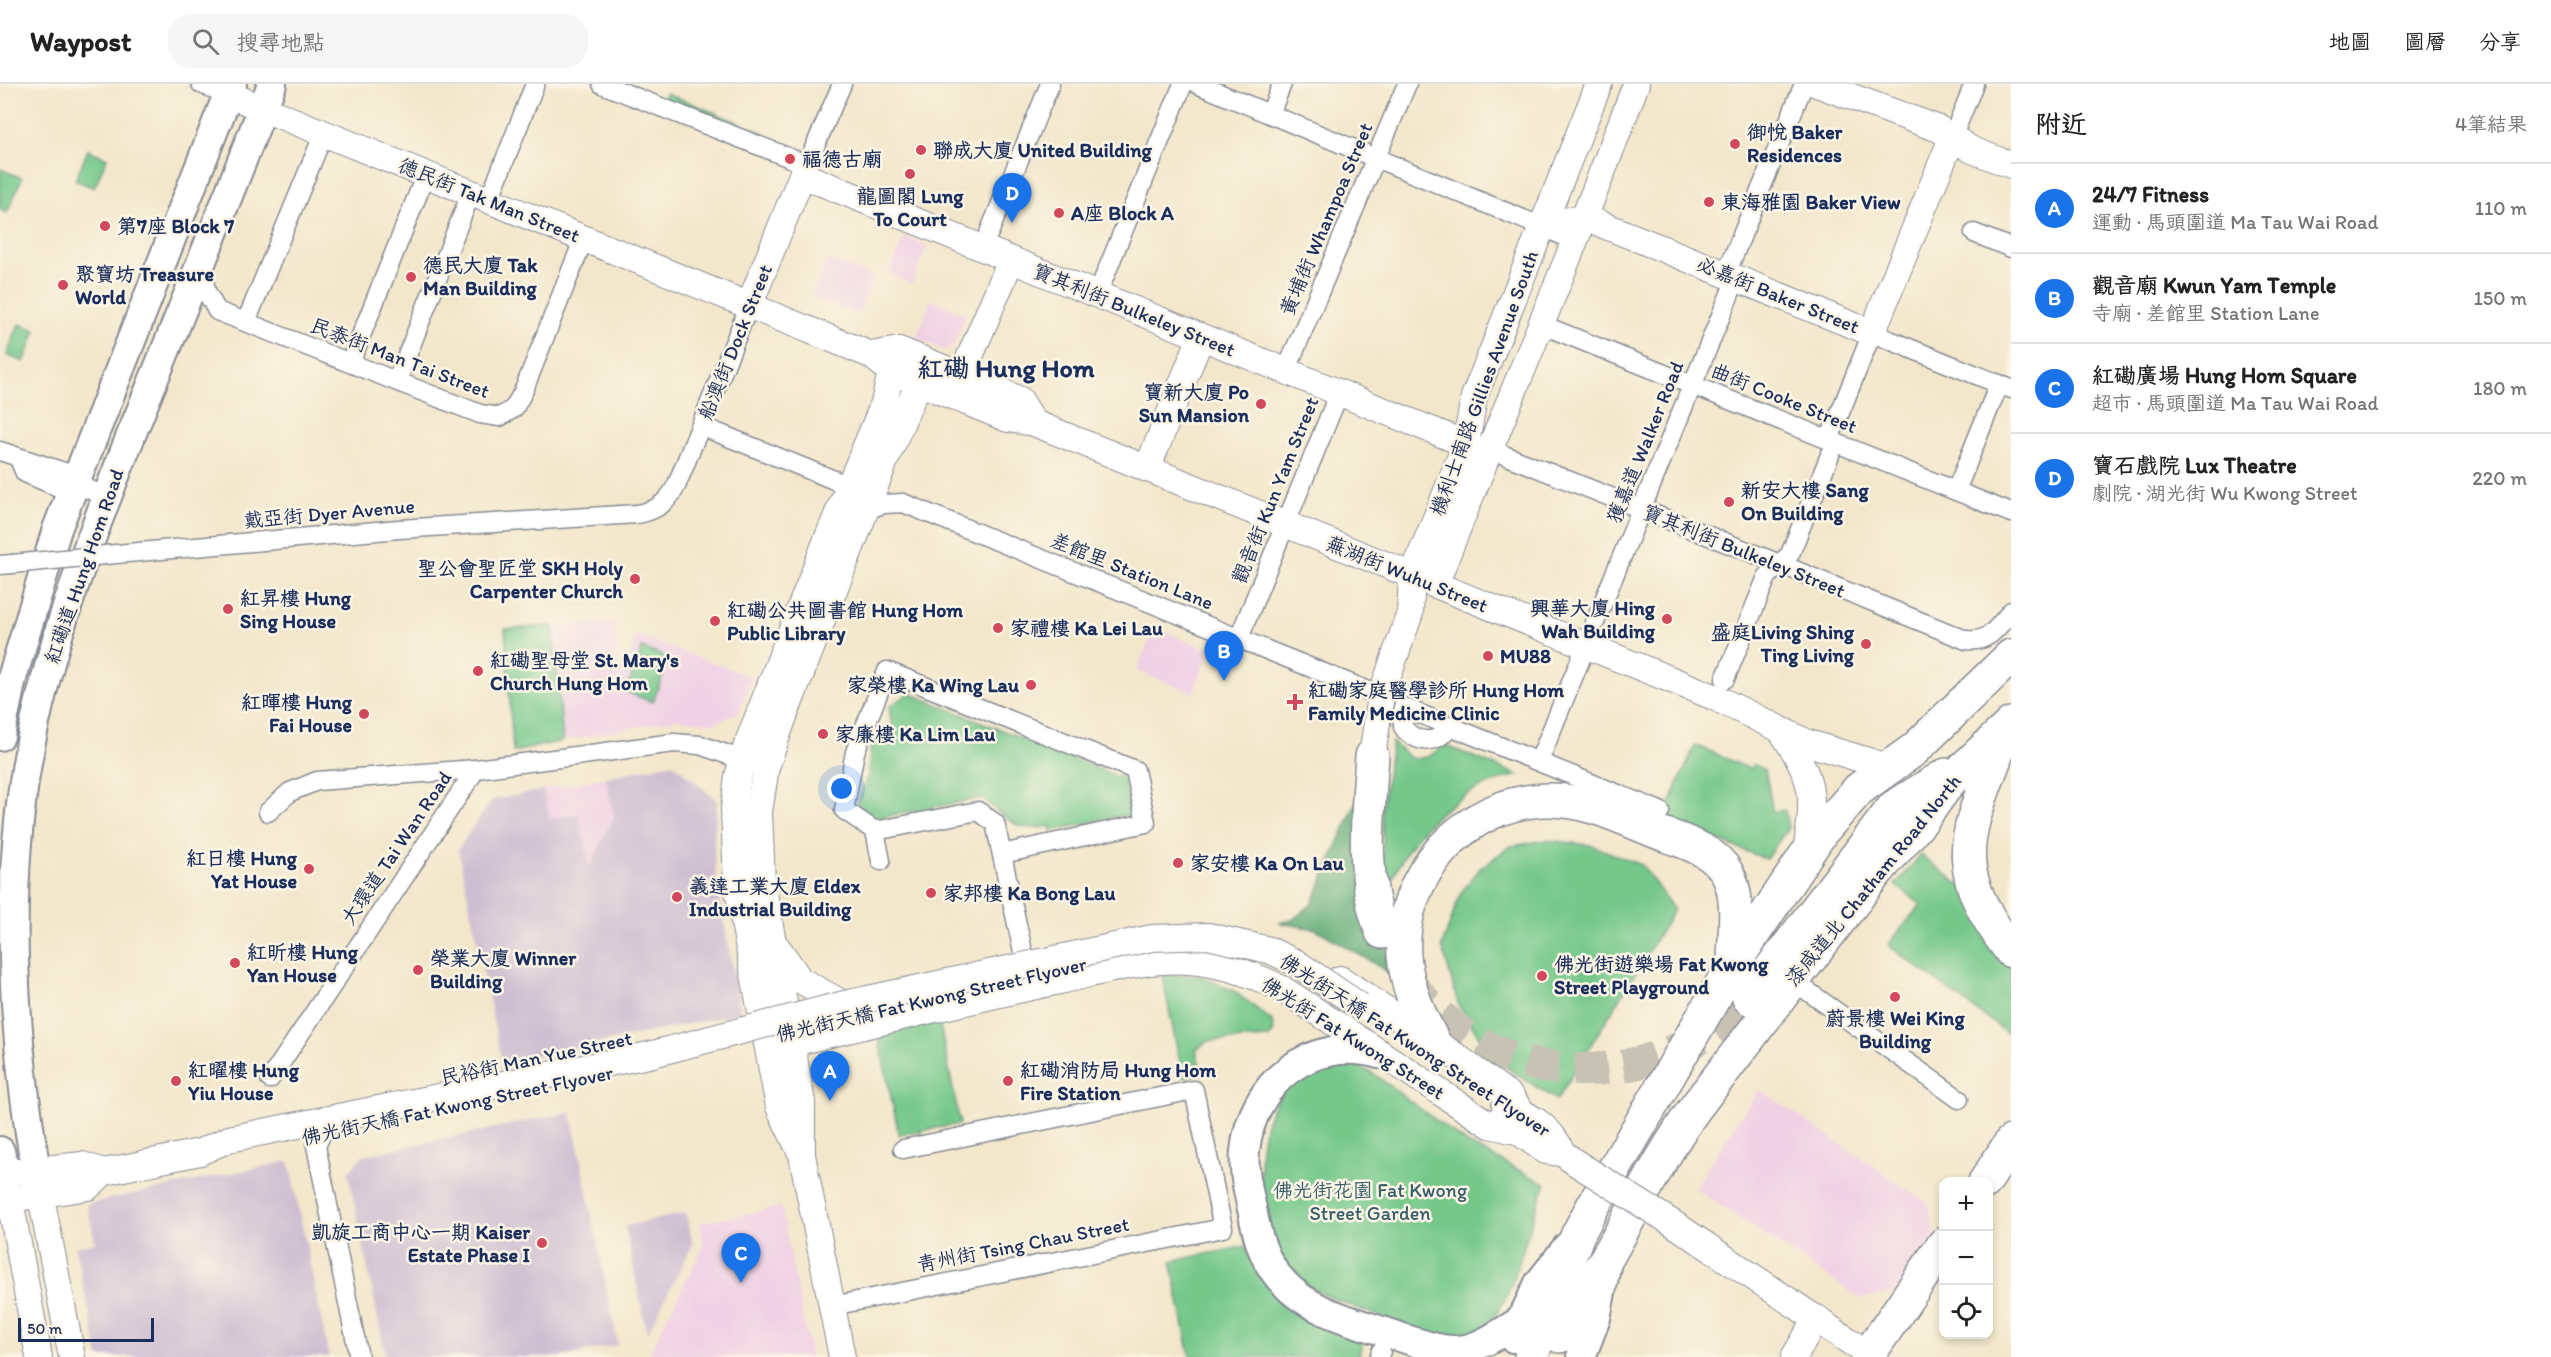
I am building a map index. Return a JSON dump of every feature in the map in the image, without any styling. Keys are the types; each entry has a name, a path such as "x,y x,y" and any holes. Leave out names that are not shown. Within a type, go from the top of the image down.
{"highway":[{"path":"1531,1357 1578,1234 1734,963 1806,852 1852,796 1901,758 2004,643"},
{"path":"2008,727 1973,818 1968,862 1979,904 2011,951"},
{"name":"漆咸道北 Chatham Road North","path":"1551,1357 1571,1311 1609,1255 1680,1130 1792,980 1810,962 1875,874 1922,821 1949,782 2008,727"},
{"path":"1372,756 1367,865 1371,899 1382,932"},
{"path":"1749,998 1894,807 1971,760"},
{"path":"1433,1041 1416,1009 1407,973 1404,937 1410,906 1429,864 1452,838 1480,818 1519,803 1560,800 1587,805 1709,854 1728,875 1734,892 1734,963"},
{"path":"1988,1177 2011,1142"},
{"path":"1871,1356 1939,1252"}],"main road":[{"name":"機利士南路 Gillies Avenue South","path":"1435,585 1477,447 1474,397 1599,84"},
{"name":"機利士南路 Gillies Avenue South","path":"1372,756 1381,696 1410,613 1412,576 1540,324 1581,229 1636,84"},
{"path":"1817,84 1939,129 1972,150 2011,165"},
{"name":"德民街 Tak Man Street","path":"230,89 267,96 324,133 749,306"},
{"name":"紅磡道 Hung Hom Road","path":"0,736 12,678 57,529 230,89"},
{"name":"紅磡道 Hung Hom Road","path":"72,1357 38,1183 22,1078 15,1003 14,910 20,814 33,733 54,645 107,496 267,96"},
{"path":"1872,333 1952,138"},
{"name":"寶其利街 Bulkeley Street","path":"805,170 1011,260 1477,447"},
{"name":"船澳街 Dock Street","path":"749,306 805,170"},
{"name":"必嘉街 Baker Street","path":"1542,224 1581,229 1731,277 1872,333"},
{"path":"884,403 920,382 962,375 1011,260"},
{"name":"蕪湖街 Wuhu Street","path":"749,306 1008,419 1035,423 1435,585 1591,634 1808,743 1901,758"},
{"path":"1147,469 1201,337"},
{"name":"蕪湖街 Wuhu Street","path":"881,363 899,350 1020,400 1035,423"},
{"path":"777,1034 771,937 762,882 754,764 759,711 884,403 881,363"},
{"path":"842,1357 802,1155 802,1102 777,1034 741,914 734,856 734,809 920,382"},
{"path":"1779,727 1803,764 1809,780 1813,807 1806,852"},
{"name":"佛光街 Fat Kwong Street","path":"1220,930 1250,935 1305,956 1433,1041 1510,1096 1517,1121 1490,1125 1284,990 1262,978 1213,964 1188,961 1137,965 1002,993 777,1034 838,1001 1026,966 1166,932 1220,930"},
{"name":"佛光街天橋 Fat Kwong Street Flyover","path":"3,1178 38,1183 82,1165 104,1172 200,1152 230,1139 284,1134 649,1055 840,1005 1152,938 1208,936 1269,950 1295,962 1356,1012 1504,1104 1546,1151 1569,1158 1817,1318"},
{"path":"771,937 789,968 800,980 838,1001"},
{"path":"1379,1054 1350,1048 1315,1054 1280,1078 1258,1108 1246,1141 1246,1177 1258,1238 1268,1261 1292,1292 1315,1306 1452,1355 1479,1352 1520,1321"},
{"path":"3,1178 39,1357"},
{"path":"1506,1357 1520,1321 1539,1283 1578,1234"},
{"name":"漆咸道北 Chatham Road North","path":"1581,1357 1596,1318 1609,1255"},
{"path":"1794,1357 1817,1318 1871,1356"}],"street":[{"path":"201,84 230,89"},
{"path":"397,381 480,196 535,84"},
{"path":"602,84 805,170 842,84"},
{"path":"989,232 1050,84"},
{"path":"1097,295 1183,84"},
{"name":"必嘉街 Baker Street","path":"1197,84 1542,224"},
{"path":"1270,114 1282,84"},
{"name":"黃埔街 Whampoa Street","path":"1286,371 1407,84"},
{"name":"獲嘉道 Walker Road","path":"1539,761 1693,386 1731,277 1804,84"},
{"path":"1952,138 1974,84"},
{"path":"246,322 324,133"},
{"path":"350,363 426,174"},
{"path":"1974,233 2011,248"},
{"name":"民泰街 Man Tai Street","path":"201,260 206,291 216,311 491,417 508,414 523,392 584,238"},
{"name":"船澳街 Dock Street","path":"661,505 674,492 749,306"},
{"name":"曲街 Cooke Street","path":"1540,324 1693,386 1829,447 1956,491 2011,513"},
{"path":"1725,679 1767,577 1790,554 1872,333"},
{"name":"必嘉街 Baker Street","path":"1872,333 2005,386"},
{"path":"1956,491 2005,386"},
{"name":"觀音街 Kun Yam Street","path":"1239,638 1339,393"},
{"path":"701,426 849,486"},
{"name":"寶其利街 Bulkeley Street","path":"1477,447 1780,564 1966,640 1986,638 2004,643"},
{"path":"0,451 19,459 25,473 58,487 74,483 107,496"},
{"name":"差館里 Station Lane","path":"865,510 884,504 903,503 1381,696"},
{"name":"戴亞街 Dyer Avenue","path":"6,564 399,529 637,514 661,505"},
{"path":"2004,643 2011,611"},
{"path":"881,861 875,831 844,810 855,752 887,671 1135,770 1146,823 1002,854"},
{"path":"1449,725 1660,811"},
{"name":"大環道 Tai Wan Road","path":"275,1075 476,769 674,743 700,746 754,764"},
{"path":"268,812 290,792 317,781 476,769"},
{"path":"875,831 978,811 995,823 1026,966"},
{"path":"1792,980 1959,1099"},
{"name":"民裕街 Man Yue Street","path":"359,1357 316,1153 320,1133 337,1121 645,1058 728,1038 777,1034"},
{"name":"青州街 Tsing Chau Street","path":"832,1306 1222,1228 1194,1090 903,1149"}],"shaded area":[{"path":"904,236 927,246 912,284 889,274"},
{"path":"828,259 874,277 858,315 812,297"},
{"path":"931,300 966,314 953,346 944,350 916,338"},
{"path":"614,621 619,679 637,635 752,677 739,712 715,723 676,719 563,741 553,627"},
{"path":"1154,628 1210,650 1193,693 1137,671"},
{"path":"673,763 717,800 714,840 716,880 741,1013 502,1063 458,849 492,800 543,790 550,819 579,814 590,866 614,816 606,777"},
{"path":"606,777 614,816 590,867 579,814 550,819 543,790"},
{"path":"1759,1089 1929,1204 1935,1236 1897,1292 1861,1299 1694,1188"},
{"path":"571,1112 618,1345 560,1357 386,1357 348,1173 362,1156"},
{"path":"289,1161 329,1357 99,1357 75,1247 95,1242 87,1204"},
{"path":"781,1207 811,1357 651,1357 650,1352 704,1245 700,1223"},
{"path":"686,1213 693,1244 647,1334 625,1226"}],"green space":[{"path":"666,93 764,133 761,139 663,100"},
{"path":"88,150 107,158 94,188 75,180"},
{"path":"0,169 22,178 7,213 0,210"},
{"path":"19,324 36,330 24,362 7,355"},
{"path":"553,626 563,741 513,752 505,629"},
{"path":"642,648 669,658 653,702 626,692"},
{"path":"909,693 1124,779 1131,814 1051,831 1050,826 1027,828 1019,826 981,798 878,818 857,804 868,775 871,744 894,740 889,707"},
{"path":"1392,742 1410,758 1429,756 1436,752 1442,744 1518,775 1493,782 1471,792 1433,820 1403,857 1384,903 1382,807"},
{"path":"1695,745 1750,769 1753,764 1765,770 1773,812 1785,810 1788,828 1766,859 1663,819"},
{"path":"1359,795 1387,945 1390,973 1316,929 1279,923 1292,920 1312,904"},
{"name":"佛光街遊樂場 Fat Kwong Street Playground","path":"1547,840 1590,845 1642,865 1674,910 1557,1100 1495,1060 1459,1007 1442,946 1460,894 1481,867 1511,846"},
{"path":"1921,855 1968,891 2011,962 2011,1036 1888,945 1921,904 1895,885"},
{"path":"1162,975 1198,975 1234,991 1272,1021 1274,1031 1269,1038 1208,1041 1196,1050 1202,1075 1183,1078"},
{"path":"939,1020 960,1124 899,1135 878,1036"},
{"name":"佛光街花園 Fat Kwong Street Garden","path":"1342,1064 1360,1067 1375,1075 1468,1144 1546,1184 1507,1294 1490,1321 1476,1331 1455,1337 1441,1337 1342,1302 1317,1291 1302,1281 1279,1253 1267,1218 1261,1177 1261,1153 1270,1112 1281,1095 1296,1081 1317,1070"},
{"path":"1246,1246 1258,1272 1364,1339 1358,1357 1190,1357 1171,1261"}],"tunnel":[{"path":"1407,980 1442,1018 1483,1045 1527,1062 1574,1069 1621,1066 1667,1053 1710,1031 1749,998"}],"place":[{"name":"御悅 Baker Residences","path":"1735,144"},
{"name":"聯成大廈 United Building","path":"921,150"},
{"name":"福德古廟","path":"790,159"},
{"name":"龍圖閣 Lung To Court","path":"910,174"},
{"name":"東海雅園 Baker View","path":"1709,202"},
{"name":"A座 Block A","path":"1059,213"},
{"name":"寶石戲院 Lux Theatre","path":"1012,223"},
{"name":"第7座 Block 7","path":"105,226"},
{"name":"德民大廈 Tak Man Building","path":"411,277"},
{"name":"聚寶坊 Treasure World","path":"63,285"},
{"name":"寶新大廈 Po Sun Mansion","path":"1261,404"},
{"name":"新安大樓 Sang On Building","path":"1729,502"},
{"name":"聖公會聖匠堂 SKH Holy Carpenter Church","path":"635,579"},
{"name":"紅昇樓 Hung Sing House","path":"228,609"},
{"name":"興華大廈 Hing Wah Building","path":"1667,619"},
{"name":"紅磡公共圖書館 Hung Hom Public Library","path":"715,621"},
{"name":"家禮樓 Ka Lei Lau","path":"998,628"},
{"name":"盛庭Living Shing Ting Living","path":"1866,644"},
{"name":"MU88","path":"1488,656"},
{"name":"紅磡聖母堂 St. Mary's Church Hung Hom","path":"478,671"},
{"name":"觀音廟 Kwun Yam Temple","path":"1224,681"},
{"name":"家榮樓 Ka Wing Lau","path":"1031,685"},
{"name":"紅磡家庭醫學診所 Hung Hom Family Medicine Clinic","path":"1295,702"},
{"name":"紅暉樓 Hung Fai House","path":"364,714"},
{"name":"家廉樓 Ka Lim Lau","path":"823,734"},
{"name":"家安樓 Ka On Lau","path":"1178,863"},
{"name":"紅日樓 Hung Yat House","path":"309,869"},
{"name":"家邦樓 Ka Bong Lau","path":"931,893"},
{"name":"義達工業大廈 Eldex Industrial Building","path":"677,897"},
{"name":"紅昕樓 Hung Yan House","path":"235,963"},
{"name":"榮業大廈 Winner Building","path":"418,970"},
{"name":"佛光街遊樂場 Fat Kwong Street Playground","path":"1542,976"},
{"name":"蔚景樓 Wei King Building","path":"1895,997"},
{"name":"紅曜樓 Hung Yiu House","path":"176,1081"},
{"name":"紅磡消防局 Hung Hom Fire Station","path":"1008,1081"},
{"name":"24/7 Fitness","path":"830,1101"},
{"name":"凱旋工商中心一期 Kaiser Estate Phase I","path":"542,1243"},
{"name":"紅磡廣場 Hung Hom Square","path":"741,1283"}],"district":[{"name":"紅磡 Hung Hom","path":"1006,368"}]}
